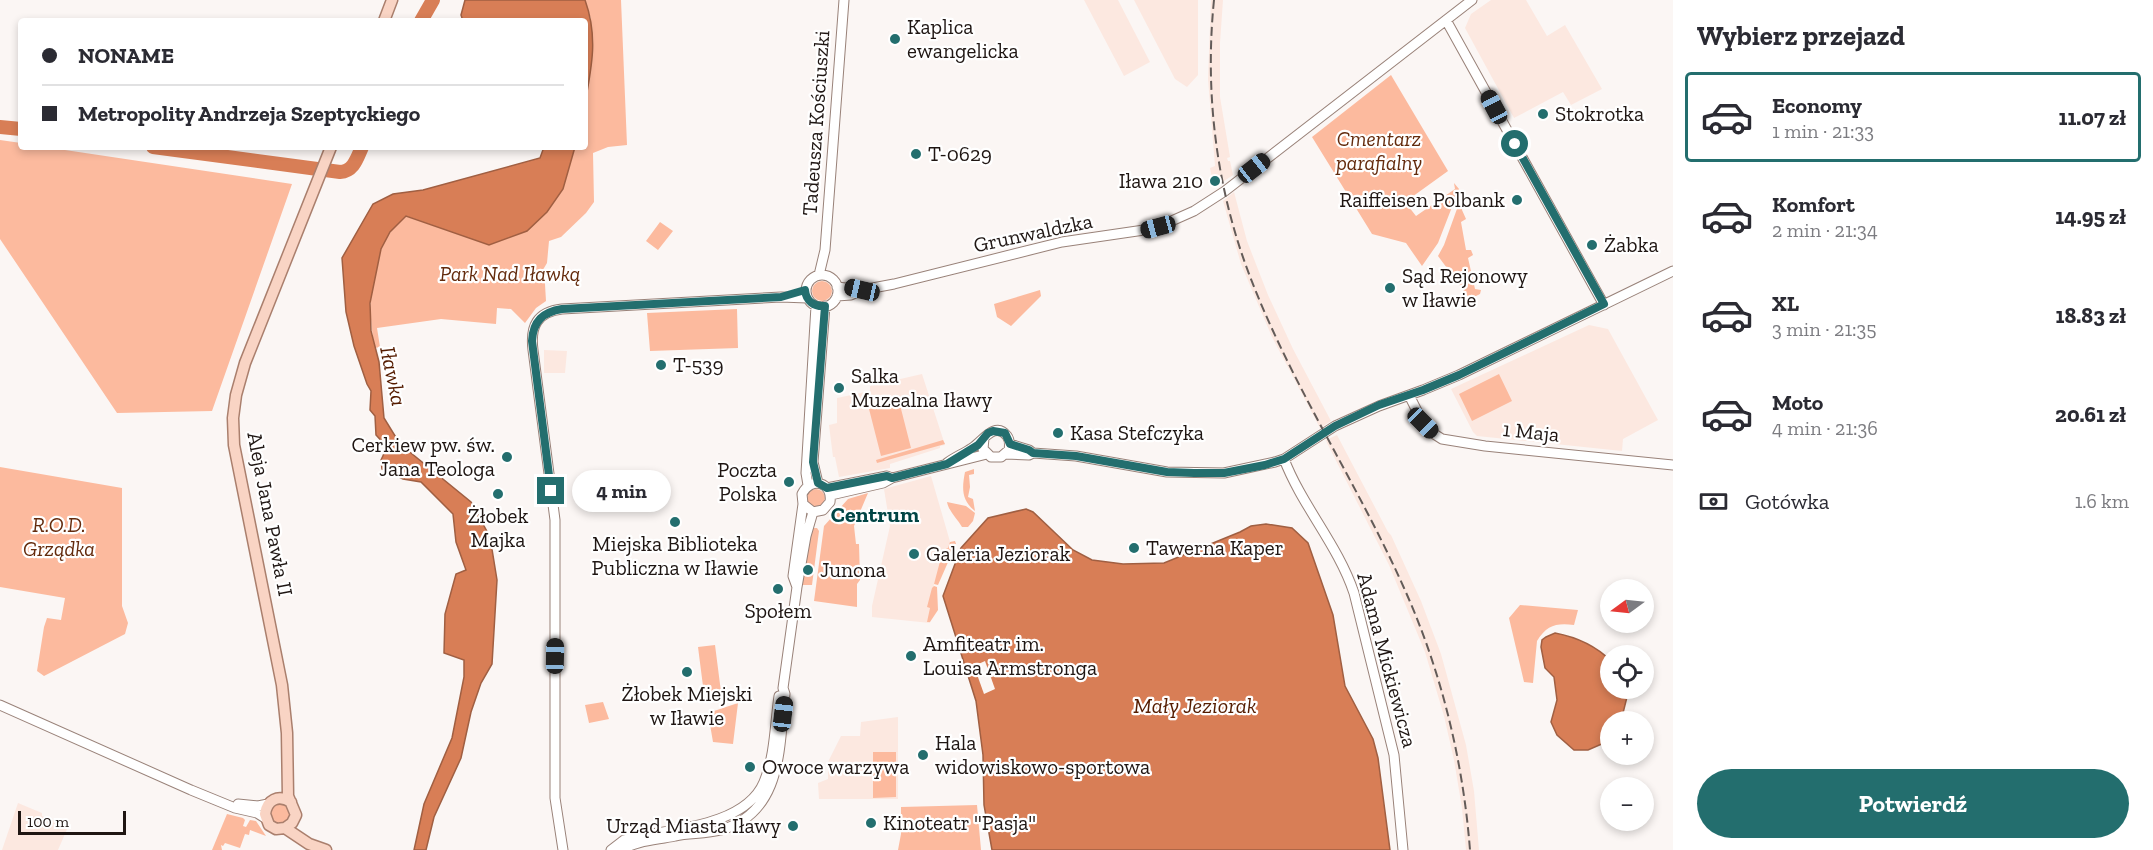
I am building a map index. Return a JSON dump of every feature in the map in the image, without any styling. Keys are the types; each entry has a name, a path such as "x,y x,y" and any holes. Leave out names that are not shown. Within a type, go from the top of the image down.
{"main road":[{"path":"385,18 392,0"},
{"name":"Aleja Jana Pawła II","path":"291,802 288,796 287,734 282,685 264,587 237,464 233,418 236,395 245,363 330,150"},
{"name":"Aleja Jana Pawła II","path":"272,801 287,761"},
{"path":"286,799 291,802 299,828 322,848 309,844 285,828 273,827 265,818 265,810 272,801 286,799"},
{"path":"285,828 295,819"}],"street":[{"name":"Tadeusza Kościuszki","path":"823,275 844,0"},
{"name":"Grunwaldzka","path":"837,291 851,295 862,290 1062,242 1144,230 1180,218 1208,203 1472,0"},
{"path":"1446,20 1604,304"},
{"path":"984,438 983,449 987,454 996,458 1006,454 1029,455 1033,453 1076,456 1167,472 1194,473 1224,473 1265,465 1284,459 1335,426 1379,405 1459,375 1673,271"},
{"path":"806,294 811,278 823,275 835,282 837,291 834,301 821,306"},
{"path":"563,850 555,798 555,520 532,341 534,326 542,315 562,309 806,294 821,306"},
{"path":"797,587 793,576 803,504 802,494 813,484 821,306"},
{"name":"1 Maja","path":"1409,395 1423,423 1442,439 1485,446 1673,465"},
{"path":"947,464 978,445 993,431 999,431 1009,438 1010,444 1006,454"},
{"path":"1010,444 1033,453"},
{"path":"813,484 829,491 883,483 892,478 987,454"},
{"name":"Adama Mickiewicza","path":"1284,459 1294,481 1347,573 1354,593 1394,755 1403,850"},
{"path":"803,504 813,512 826,508 830,502 829,491"},
{"path":"622,850 642,842 722,829 746,818 758,807 768,792 776,768 785,694 783,688 797,587 806,536 813,512"},
{"path":"611,850 624,840 634,837 720,819 737,812 750,801 761,789 768,771 779,693 783,688"},
{"path":"0,705 228,805 265,818"},
{"path":"228,805 237,803 258,806 272,801"}],"shaded area":[{"path":"1084,0 1118,0 1150,62 1124,76"},
{"path":"1134,0 1198,0 1198,75 1187,87 1175,79"},
{"path":"1211,0 1223,0 1220,97 1230,157 1227,158 1230,161 1233,175 1214,188 1210,168 1215,166 1208,79"},
{"path":"1491,0 1526,0 1547,36 1565,25 1602,89 1571,105 1563,92 1514,118 1465,28 1471,14"},
{"path":"1234,192 1247,241 1268,295 1331,421 1320,428 1272,337 1241,264 1223,201"},
{"path":"1589,325 1608,329 1658,420 1623,439 1622,451 1477,436 1473,432 1451,389"},
{"path":"544,350 567,351 565,373 544,373"},
{"path":"922,374 945,445 890,464 890,468 839,477 835,457 833,457 829,425 837,423 837,398 870,391 870,386"},
{"path":"1337,435 1391,535 1421,601 1441,654 1466,745 1474,791 1479,850 1466,850 1454,760 1425,652 1389,565 1327,443 1326,440"},
{"name":"Galeria Jeziorak","path":"931,476 951,545 934,584 930,623 872,617 872,606 890,526 884,489"},
{"path":"898,717 898,799 819,799 818,783 828,779 828,762 841,736 860,736 861,722"},
{"path":"18,803 68,827 58,850 2,850"}],"green space":[{"name":"Park Nad Iławką","path":"585,0 621,0 627,145 608,147 593,153 594,202 561,237 549,241 547,263 544,268 546,301 536,308 525,323 511,309 497,308 496,324 441,319 377,328 380,347 375,348 371,320 374,274 383,245 397,224 406,216 489,245 527,231 547,212 563,189 574,150 588,150 588,60 591,19"},
{"name":"Cmentarz parafialny","path":"1391,75 1448,171 1405,202 1416,216 1455,189 1454,183 1459,189 1438,243 1422,266 1406,243 1372,234 1312,137"},
{"path":"0,140 18,143 18,150 65,150 292,184 212,411 117,413 0,239"},
{"path":"1462,195 1462,210 1466,219 1461,222 1466,250 1471,250 1473,255 1468,258 1475,289 1481,290 1480,294 1470,299 1438,256"},
{"path":"660,222 673,231 658,250 646,241"},
{"path":"822,281 829,284 832,291 829,298 822,301 815,298 812,291 815,284"},
{"path":"1040,290 1041,296 1011,326 997,317 994,304"},
{"path":"737,309 738,348 650,351 647,313"},
{"path":"1499,374 1512,401 1472,421 1459,394"},
{"path":"899,401 911,448 881,456 869,409"},
{"path":"943,440 945,444 877,463 876,460"},
{"name":"R.O.D. Grządka","path":"0,467 122,488 122,606 128,623 125,634 44,676 37,671 44,627 47,618 61,620 65,598 0,587"},
{"path":"974,469 974,474 969,475 968,497 973,499 975,511 967,503 963,488 965,472"},
{"path":"812,489 820,489 825,494 823,505 812,507 807,502 807,494"},
{"path":"868,493 854,526 856,544 859,544 860,580 857,584 857,607 814,601 824,526 848,499"},
{"path":"947,502 966,506 975,513 968,527 962,527"},
{"path":"811,528 817,528 819,531 812,585 802,585"},
{"path":"955,541 956,544 938,585 934,584 943,550 948,548 950,542"},
{"path":"934,586 937,587 938,610 930,622 927,622 930,608 927,607"},
{"path":"1520,605 1578,610 1574,625 1552,626 1544,631 1537,641 1533,683 1524,682 1509,618"},
{"path":"715,645 721,692 704,694 698,647"},
{"path":"603,702 609,719 589,723 585,705"},
{"path":"738,703 733,744 713,742 708,713"},
{"path":"873,752 896,752 896,797 873,798"},
{"path":"280,803 287,806 290,813 287,820 280,823 273,820 270,813 273,806"},
{"path":"977,805 981,850 898,850 901,834 901,807"},
{"path":"227,814 243,818 245,820 243,826 246,827 250,820 256,821 266,836 250,830 249,835 245,834 240,848 225,843 221,845 222,850 212,850"}],"water":[{"path":"465,0 585,0 593,39 588,86 588,18 462,18"},
{"path":"543,150 574,150 563,189 547,212 527,231 489,245 406,216 390,232 381,249 370,303 371,331 379,362 384,418 400,444 471,502 490,537 497,580 492,664 481,683 471,712 461,758 434,817 426,850 414,850 424,804 452,738 464,677 464,660 444,653 445,614 456,574 466,570 456,542 453,514 421,482 403,479 382,469 381,460 387,447 376,435 375,416 370,410 371,391 354,346 346,312 342,258 373,204 393,194 423,190 540,158"},
{"name":"Mały Jeziorak","path":"1026,509 1033,512 1073,550 1092,560 1123,564 1164,563 1251,526 1266,524 1292,528 1308,543 1333,615 1345,686 1373,739 1378,758 1390,850 992,850 984,805 983,755 976,701 943,596 961,548 988,518"},
{"path":"1555,633 1578,640 1599,651 1600,699 1626,699 1624,711 1600,711 1600,745 1588,750 1574,750 1557,735 1551,722 1557,700 1554,677 1545,668 1541,647 1542,640"}],"pier":[{"path":"985,661 995,689 984,694 974,666"}],"waterway":[{"path":"423,18 433,0"},
{"path":"0,127 18,129"},
{"path":"175,150 340,172 352,167 361,150"}],"railway":[{"path":"1214,0 1212,100 1220,166 1235,231 1245,263 1280,346 1385,547 1417,619 1439,683 1456,749 1470,850"}],"place":[{"name":"Kaplica ewangelicka","path":"895,39"},
{"name":"Stokrotka","path":"1543,114"},
{"name":"T-0629","path":"916,154"},
{"name":"Iława 210","path":"1215,181"},
{"name":"Raiffeisen Polbank","path":"1517,200"},
{"name":"Żabka","path":"1592,245"},
{"name":"Sąd Rejonowy w Iławie","path":"1390,288"},
{"name":"T-539","path":"661,365"},
{"name":"Salka Muzealna Iławy","path":"839,388"},
{"name":"Kasa Stefczyka","path":"1058,433"},
{"name":"Cerkiew pw. św. Jana Teologa","path":"507,457"},
{"name":"Poczta Polska","path":"789,482"},
{"name":"Żłobek Majka","path":"498,494"},
{"name":"Miejska Biblioteka Publiczna w Iławie","path":"675,522"},
{"name":"Tawerna Kaper","path":"1134,548"},
{"name":"Galeria Jeziorak","path":"914,554"},
{"name":"Junona","path":"808,570"},
{"name":"Społem","path":"778,589"},
{"name":"Amfiteatr im. Louisa Armstronga","path":"911,656"},
{"name":"Żłobek Miejski w Iławie","path":"687,672"},
{"name":"Hala widowiskowo-sportowa","path":"923,755"},
{"name":"Owoce warzywa","path":"750,767"},
{"name":"Kinoteatr \"Pasja\"","path":"871,823"},
{"name":"Urząd Miasta Iławy","path":"793,826"}],"district":[{"name":"Centrum","path":"875,514"}],"route":[{"path":"551,491 532,341 534,326 542,315 562,309 781,297 805,290 807,298 813,304 825,306 813,462 818,483 827,488 887,476 892,478 947,464 978,445 988,433 993,431 1005,433 1010,444 1033,453 1076,456 1167,472 1224,473 1284,459 1335,426 1379,405 1459,375 1604,304 1594,290 1515,144"}],"water label":[{"name":"Iławka","path":"394,376"}]}
